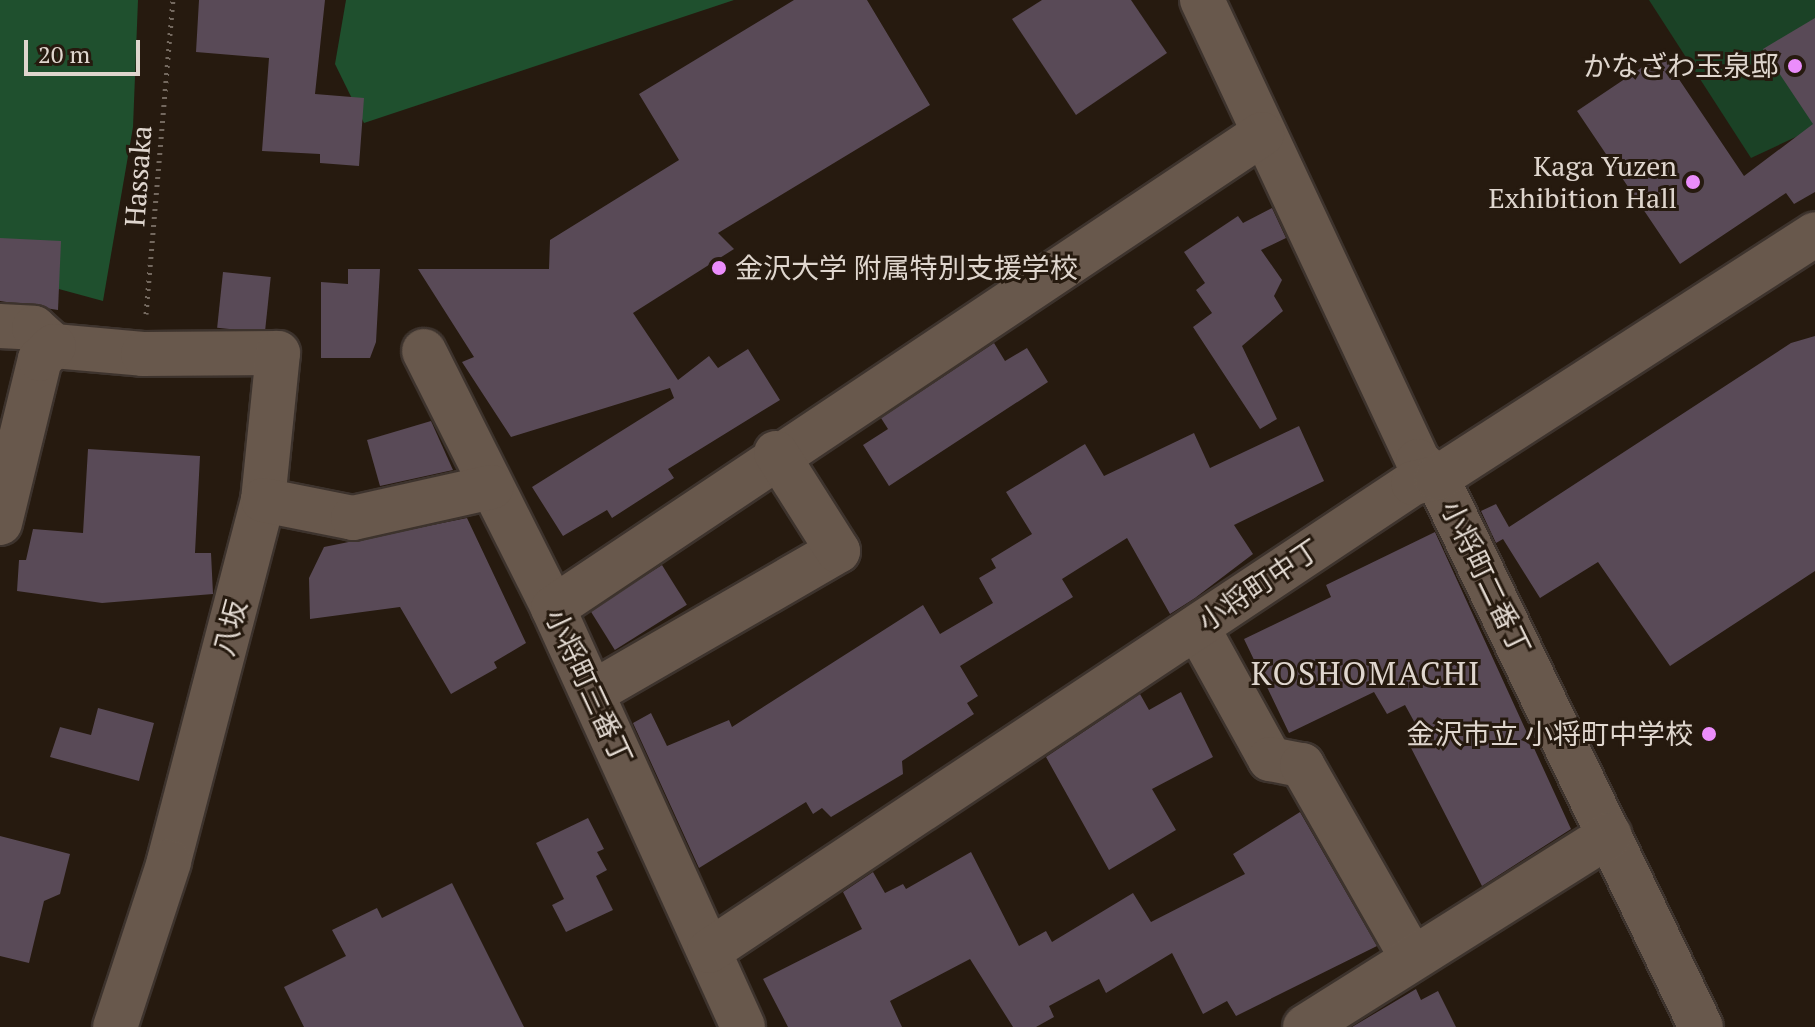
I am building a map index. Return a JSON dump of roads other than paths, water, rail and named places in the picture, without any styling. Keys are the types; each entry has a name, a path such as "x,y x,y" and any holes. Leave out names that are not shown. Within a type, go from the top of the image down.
{"street":[{"name":"小将町二番丁","path":"1202,0 1262,134 1418,461 1437,478 1701,1027"},
{"path":"553,608 776,453 1262,134"},
{"name":"小将町中丁","path":"709,951 1413,483 1437,478 1815,234"},
{"path":"0,326 34,328 54,346 40,359 0,523"},
{"name":"八坂","path":"54,346 143,354 278,353 263,500 169,862 115,1027"},
{"name":"小将町三番丁","path":"424,351 553,608 743,1027"},
{"path":"592,693 838,551 776,453"},
{"path":"263,500 353,518 492,487"},
{"path":"1197,627 1270,759 1302,765 1412,958"},
{"path":"1305,1027 1610,835"}],"place":[{"name":"かなざわ玉泉邸","path":"1795,66"},
{"name":"Kaga Yuzen Exhibition Hall","path":"1693,182"},
{"name":"金沢大学 附属特別支援学校","path":"719,268"},
{"name":"金沢市立 小将町中学校","path":"1709,734"}],"district":[{"name":"KOSHOMACHI","path":"1366,673"}]}
